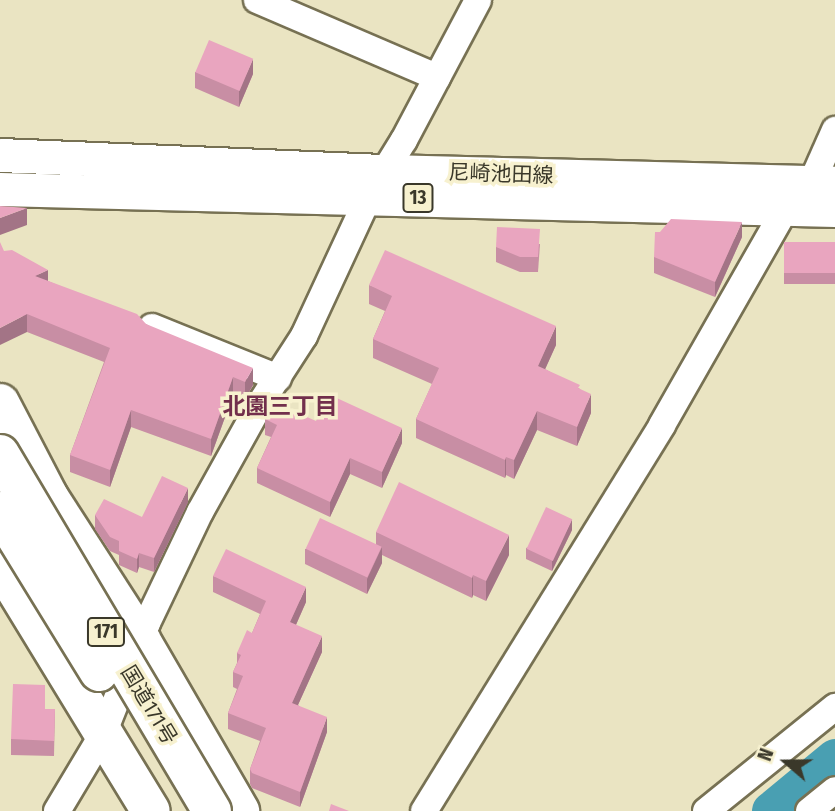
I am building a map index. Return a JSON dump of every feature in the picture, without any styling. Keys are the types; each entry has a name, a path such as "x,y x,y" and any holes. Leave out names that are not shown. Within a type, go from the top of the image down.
{"highway":[{"name":"171","path":"0,403 50,498 141,640 240,811"},
{"name":"国道171号","path":"0,454 212,811"},
{"name":"国道171号","path":"0,511 184,811"},
{"name":"171","path":"0,564 151,811"}],"main road":[{"name":"尼崎池田線","path":"0,155 377,184 835,210"},
{"name":"尼崎池田線","path":"0,189 377,184 824,183"}],"street":[{"path":"57,811 103,734 141,640 200,512 304,336 377,184 478,0"},
{"path":"263,1 437,77"},
{"path":"424,811 662,425 785,209 824,183 835,130"},
{"path":"166,328 278,378"},
{"path":"706,811 835,707"},
{"path":"808,811 835,790"}],"building":[{"path":"209,40 253,59 240,91 195,72"},
{"path":"0,206 27,208 0,218"},
{"path":"671,219 742,222 715,282 654,257 655,232 660,232"},
{"path":"497,227 540,229 538,257 520,257 496,247"},
{"path":"0,242 4,251 12,250 48,270 35,276 137,314 146,324 253,368 245,382 233,377 211,439 131,410 110,470 70,455 110,348 27,314 0,328"},
{"path":"784,242 835,242 835,273 784,273"},
{"path":"385,250 556,326 538,366 580,385 578,388 591,394 577,427 537,411 514,460 506,457 505,460 416,419 439,368 373,339 392,296 369,285"},
{"path":"328,394 402,428 382,472 350,458 330,502 257,468 277,425 265,419 273,402 316,421"},
{"path":"162,476 188,488 154,558 139,553 137,559 119,551 119,541 110,537 95,515 104,499 142,517"},
{"path":"399,482 509,535 486,581 473,575 472,578 376,532"},
{"path":"546,507 572,519 553,561 527,549"},
{"path":"320,518 382,547 367,578 306,549"},
{"path":"226,549 306,587 290,622 322,636 292,703 327,717 300,792 252,773 250,769 266,728 228,713 243,676 233,672 241,655 237,653 247,630 252,633 266,601 213,576"},
{"path":"13,684 45,685 45,709 55,709 54,741 11,739"},
{"path":"331,804 349,811 329,811"}],"waterway":[{"path":"771,811 835,758"}],"district":[{"name":"北園三丁目","path":"280,406"}]}
